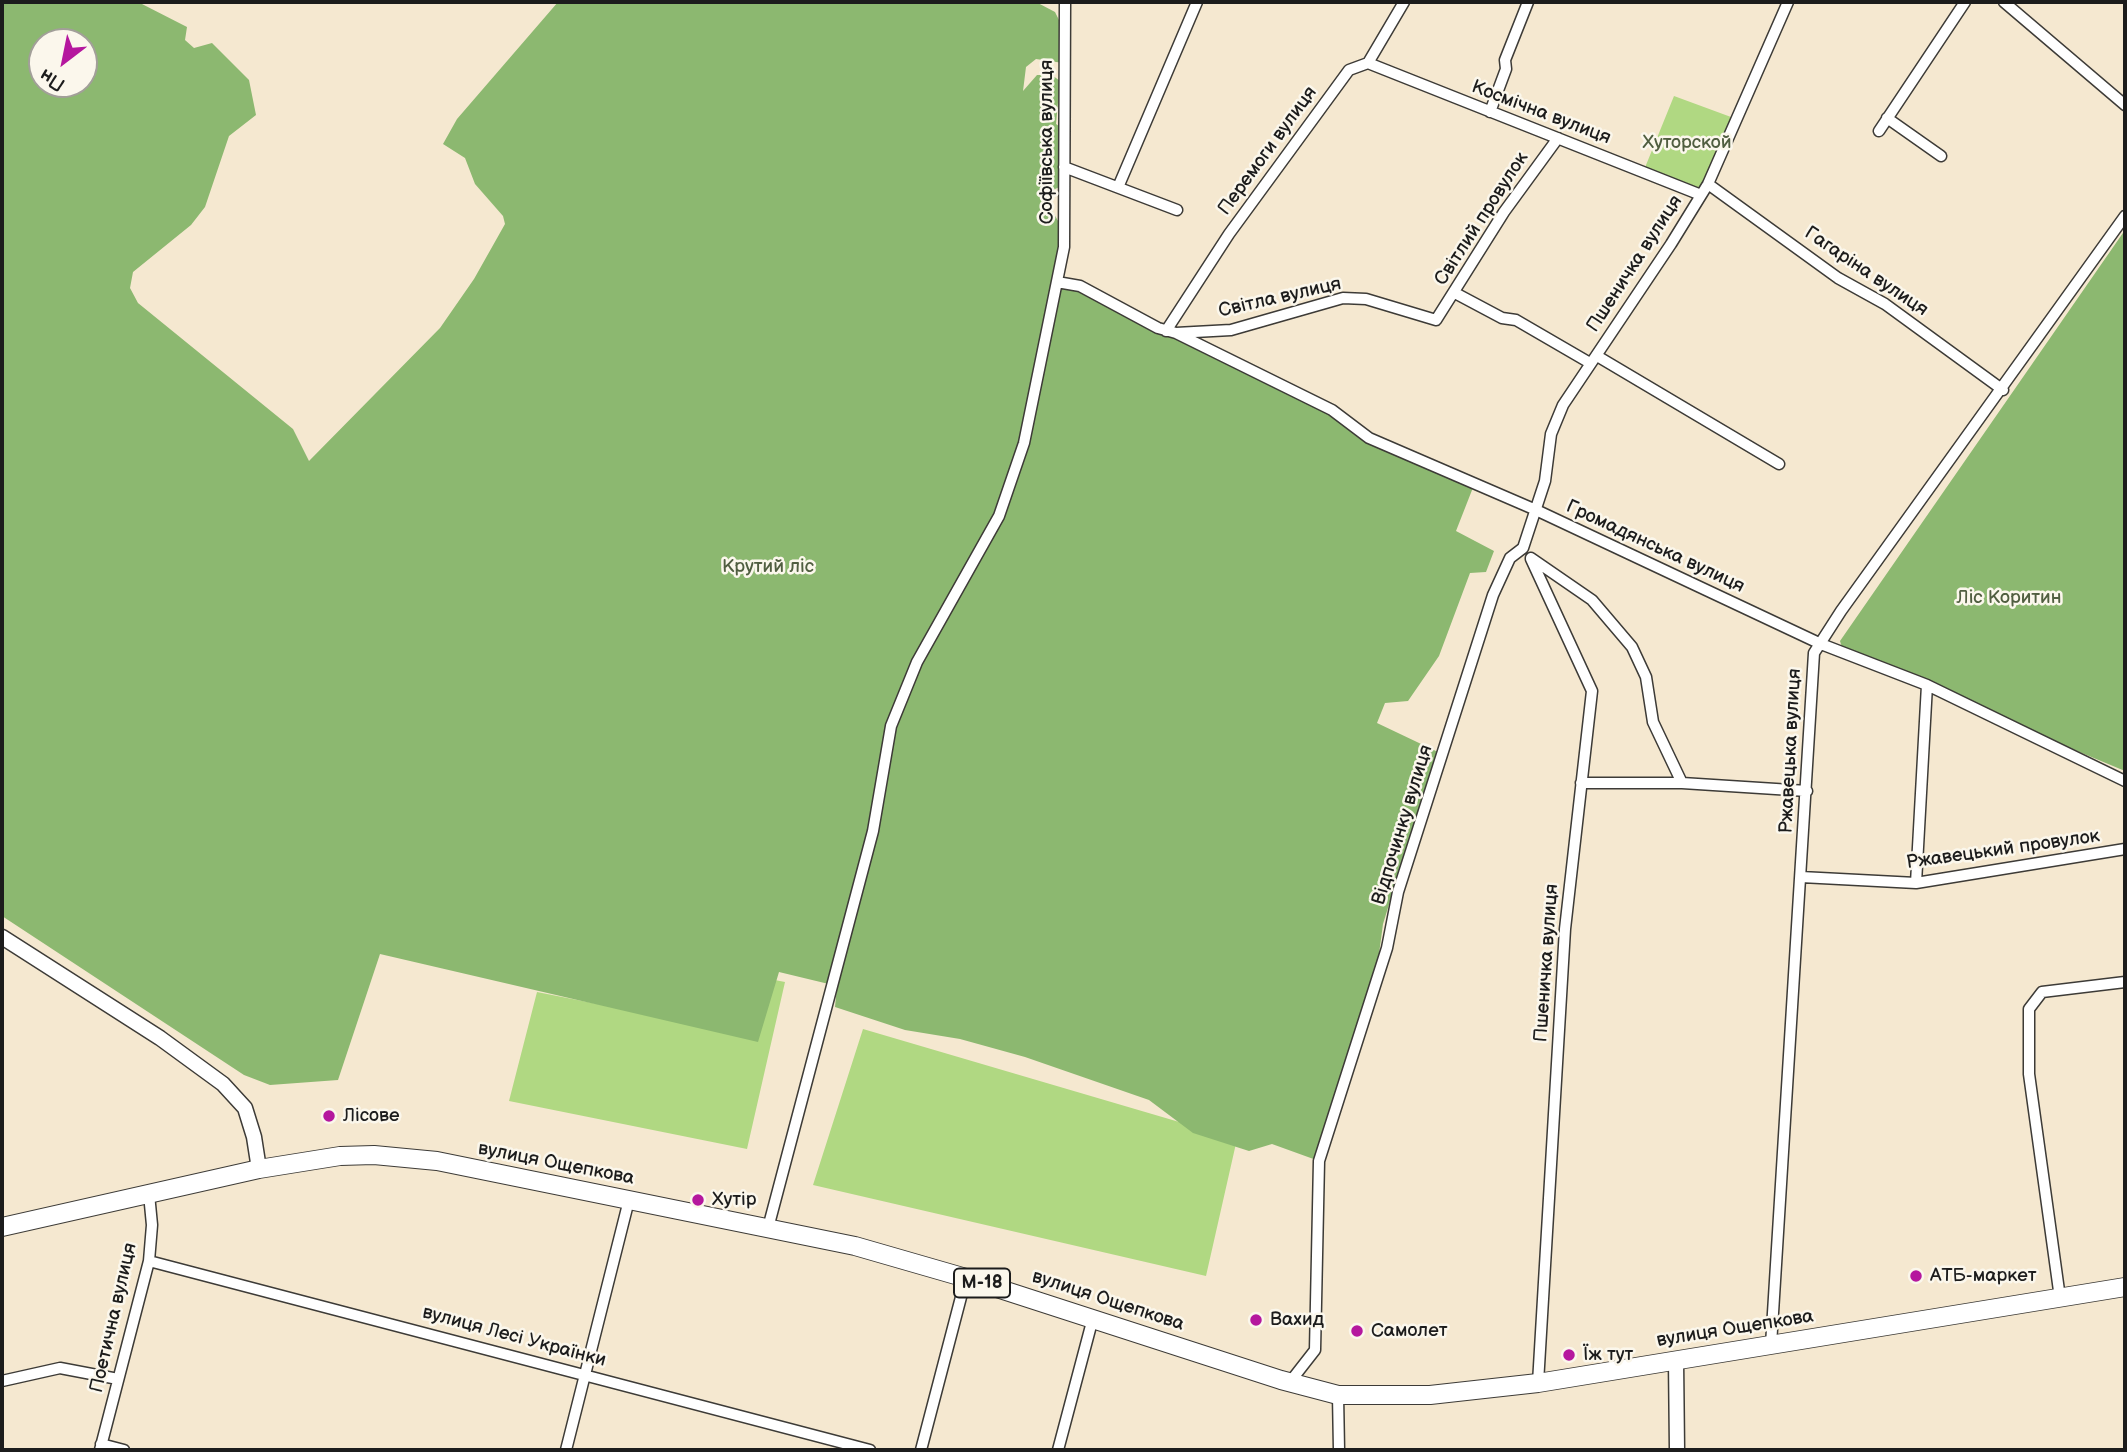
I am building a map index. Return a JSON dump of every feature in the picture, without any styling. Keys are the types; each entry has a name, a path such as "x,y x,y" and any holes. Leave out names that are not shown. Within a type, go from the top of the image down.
{"highway":[{"name":"вулиця Ощепкова","path":"2,1227 259,1170 340,1156 374,1155 437,1161 855,1246 966,1278 1338,1395 1430,1395 1538,1383 2125,1287"}],"street":[{"name":"Софіївська вулиця","path":"768,1227 873,831 891,726 917,662 999,516 1012,483 1064,247 1065,2"},
{"path":"1119,185 1197,2"},
{"name":"Перемоги вулиця","path":"1171,332 1229,234 1349,70 1368,63 1404,2"},
{"path":"1490,113 1506,69 1505,60 1528,2"},
{"name":"Пшеничка вулиця","path":"1523,548 1545,481 1551,434 1563,405 1708,184 1788,2"},
{"path":"1879,131 1965,2"},
{"path":"2004,2 2125,105"},
{"name":"Космічна вулиця","path":"1368,63 1701,195"},
{"path":"1886,118 1941,156"},
{"name":"Світлий провулок","path":"1436,320 1504,212 1558,138"},
{"path":"1064,167 1119,185 1177,210"},
{"name":"Гагаріна вулиця","path":"1708,184 1838,278 1885,304 2003,390"},
{"name":"Ржавецька вулиця","path":"1771,1345 1807,791 1810,680 1814,653 1841,611 2003,390 2125,216"},
{"path":"1057,282 1080,286 1171,332"},
{"path":"1455,293 1502,318 1516,320 1593,359 1779,464"},
{"name":"Світла вулиця","path":"1171,332 1231,330 1343,298 1366,299 1436,320"},
{"name":"Громадянська вулиця","path":"1171,332 1332,410 1368,438 1536,510 1821,644 1927,685 2125,780"},
{"path":"1523,548 1531,559 1592,600 1632,647 1646,677 1653,722 1682,783"},
{"name":"Відпочинку вулиця","path":"1290,1382 1315,1350 1319,1161 1387,948 1398,892 1493,595 1510,558 1523,548"},
{"name":"Пшеничка вулиця","path":"1531,559 1592,691 1566,929 1538,1383"},
{"path":"1916,883 1927,685"},
{"path":"1581,783 1682,783 1807,791"},
{"name":"Ржавецький провулок","path":"1801,877 1916,883 2125,849"},
{"path":"2,937 160,1038 223,1084 245,1108 254,1137 259,1170"},
{"path":"2060,1298 2029,1074 2029,1009 2042,992 2125,982"},
{"name":"Поетична вулиця","path":"101,1447 149,1261 152,1225 149,1194"},
{"path":"566,1450 629,1200"},
{"name":"вулиця Лесі Українки","path":"149,1261 870,1450"},
{"path":"921,1450 966,1278"},
{"path":"1058,1450 1094,1318"},
{"path":"1676,1360 1676,1450"},
{"path":"2,1381 60,1368 118,1379"},
{"path":"1338,1395 1339,1450"},
{"path":"101,1447 124,1450"}],"green space":[{"name":"Крутий ліс","path":"2,2 140,3 187,27 185,40 194,48 212,43 249,80 256,115 229,136 205,207 191,225 133,272 130,288 138,303 293,429 309,461 440,328 474,279 505,224 503,216 475,184 465,158 443,144 457,119 558,2 1036,2 1055,12 1062,26 1063,63 1036,59 1026,67 1023,91 1037,75 1052,75 1060,81 1056,124 1065,130 1066,184 1042,195 1043,203 1050,207 1061,226 1057,280 1185,337 1474,485 1456,531 1494,551 1486,572 1470,573 1439,656 1408,701 1385,703 1377,723 1438,752 1419,822 1398,875 1383,924 1375,984 1346,1077 1326,1120 1319,1161 1272,1144 1249,1151 1193,1133 1149,1100 1025,1057 960,1039 905,1030 835,1007 837,986 779,972 758,1042 380,954 338,1080 270,1085 244,1075 2,916"},
{"name":"Хуторской","path":"1674,96 1731,117 1700,192 1644,170"},
{"name":"Ліс Коритин","path":"2125,230 2125,771 1844,654 1840,641"},
{"path":"677,961 785,982 747,1149 509,1101 537,992 643,1013"},
{"path":"863,1029 1237,1139 1206,1276 813,1185"}],"place":[{"name":"Лісове","path":"329,1116"},
{"name":"Хутір","path":"698,1200"},
{"name":"АТБ-маркет","path":"1916,1276"},
{"name":"Вахид","path":"1256,1320"},
{"name":"Самолет","path":"1357,1331"},
{"name":"Їж тут","path":"1569,1355"}]}
